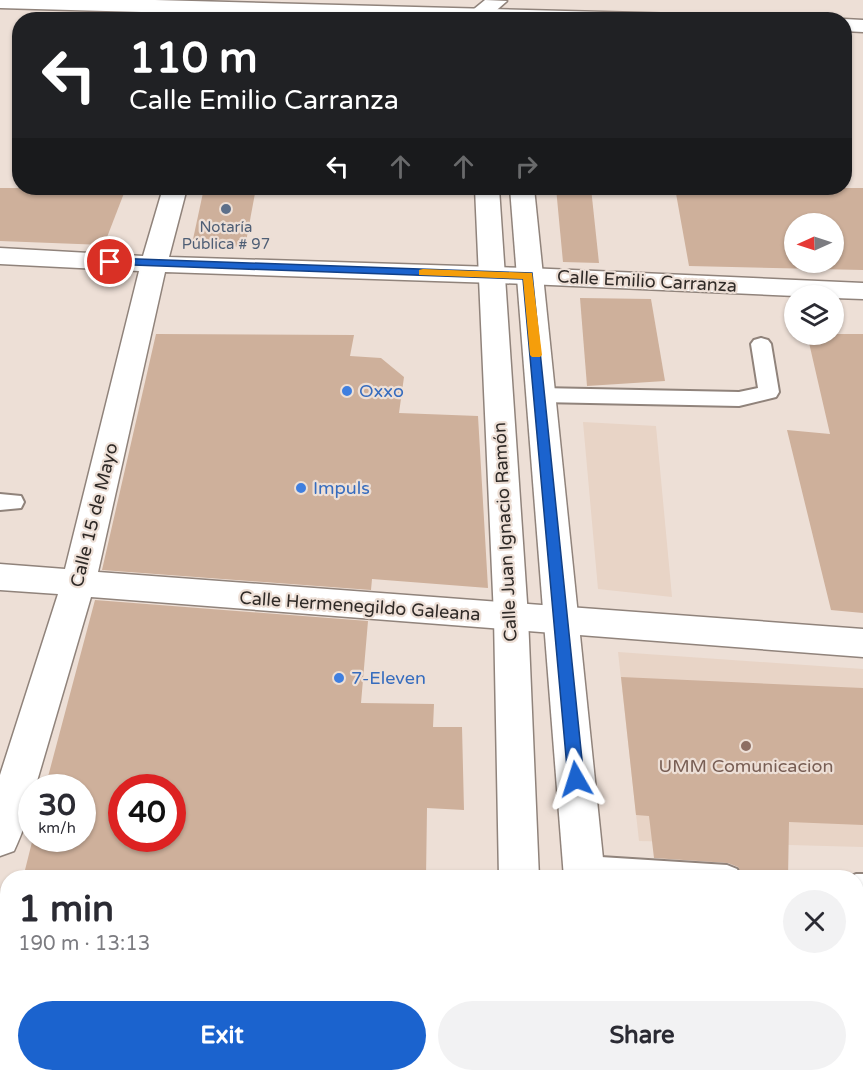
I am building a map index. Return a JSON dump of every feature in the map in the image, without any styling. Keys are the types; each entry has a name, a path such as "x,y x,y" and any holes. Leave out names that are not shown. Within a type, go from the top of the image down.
{"street":[{"path":"0,2 223,10 516,12"},
{"name":"Calle 15 de Mayo","path":"0,838 78,584 154,264 173,195"},
{"name":"Calle Juan Ignacio Ramón","path":"487,195 511,617 519,870"},
{"path":"522,195 528,276 585,870"},
{"name":"Calle Emilio Carranza","path":"0,256 863,291"},
{"name":"Calle Hermenegildo Galeana","path":"0,577 863,643"}],"lane":[{"path":"540,395 739,399 769,393 761,344"}],"shaded area":[{"path":"583,422 656,426 672,597 598,589"},
{"name":"UMM Comunicacion","path":"618,652 863,669 863,847 639,841"}],"building":[{"path":"0,188 12,188 12,195 123,195 104,245 0,241"},
{"path":"852,188 863,188 863,270 844,270 844,213 784,213 784,268 689,266 676,195 852,195"},
{"name":"Notaría Pública # 97","path":"202,195 255,195 245,247 192,244"},
{"path":"557,195 592,195 599,263 563,262"},
{"path":"580,298 651,299 665,381 587,386"},
{"name":"Impuls","path":"156,334 354,335 350,356 381,358 404,377 399,413 478,416 488,588 372,579 371,590 102,570"},
{"path":"844,334 863,334 863,613 831,610 787,430 830,434 810,345 844,345"},
{"path":"95,600 368,621 361,703 434,704 433,727 462,727 464,810 427,808 426,870 25,870 30,852 96,852 96,774 49,774"},
{"name":"UMM Comunicacion","path":"621,677 863,688 863,825 789,822 788,870 739,870 738,867 728,863 654,858 649,816 636,815"}],"slow traffic":[{"path":"423,273 528,276 536,355"}],"place":[{"name":"Notaría Pública # 97","path":"226,209"},
{"name":"Oxxo","path":"347,391"},
{"name":"Impuls","path":"301,488"},
{"name":"7-Eleven","path":"339,678"},
{"name":"UMM Comunicacion","path":"746,746"}],"route":[{"path":"110,262 528,276 576,779"}]}
